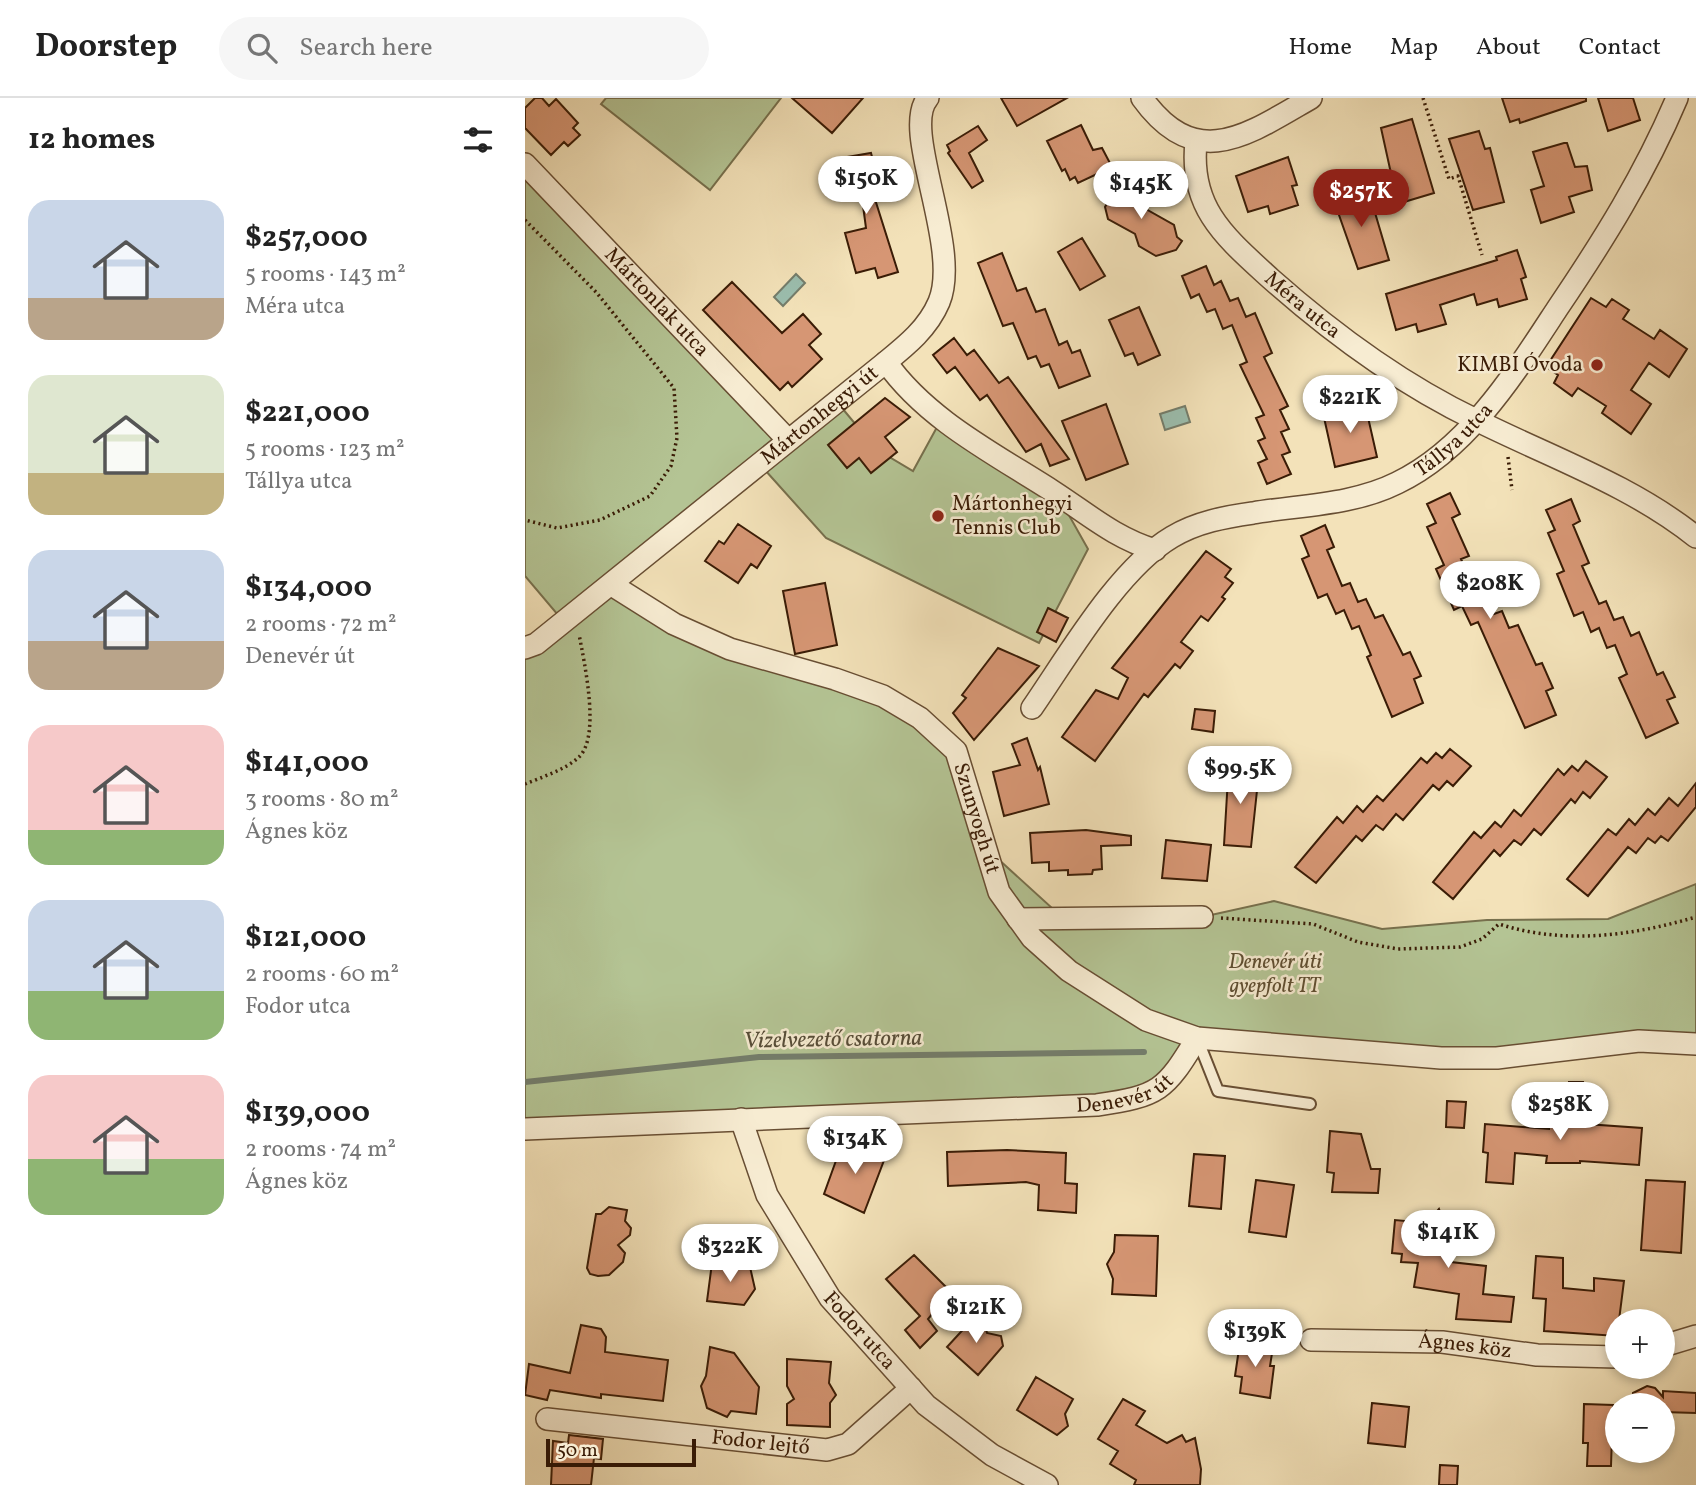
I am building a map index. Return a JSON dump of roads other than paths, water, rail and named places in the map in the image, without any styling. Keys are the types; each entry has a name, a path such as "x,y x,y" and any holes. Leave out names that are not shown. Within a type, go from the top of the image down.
{"street":[{"path":"1142,98 1156,118 1175,133 1195,142 1238,136 1311,98"},
{"name":"Tállya utca","path":"1032,708 1113,593 1154,550 1172,537 1205,522 1355,498 1397,484 1429,464 1476,421 1521,364 1621,212 1652,157 1677,98"},
{"name":"Mártonhegyi út","path":"525,648 536,644 612,585 675,529 886,362 916,337 929,321 944,285 946,267 941,227 921,138 919,115 923,99"},
{"name":"Méra utca","path":"1195,142 1193,169 1202,204 1252,261 1337,334 1387,369 1476,421 1619,489 1696,537"},
{"name":"Mártonlak utca","path":"525,164 788,440"},
{"path":"886,362 916,399 942,418 1083,514 1129,542 1154,550"},
{"name":"Szunyogh út","path":"612,585 674,624 730,649 835,678 883,696 921,718 956,751 999,892 1032,938 1069,971 1125,1010 1197,1038"},
{"path":"1018,919 1202,917"},
{"path":"1197,1038 1455,1058 1497,1058 1639,1041 1696,1044"},
{"name":"Denevér út","path":"525,1129 1097,1105 1140,1099 1161,1089 1178,1070 1197,1038"},
{"name":"Fodor utca","path":"741,1119 767,1195 830,1298 926,1405 992,1455 1047,1485"},
{"path":"1675,1342 1696,1336"},
{"name":"Ágnes köz","path":"1311,1340 1442,1342 1537,1355 1605,1357"},
{"name":"Fodor lejtő","path":"547,1419 827,1450 848,1444 911,1388"}],"lane":[{"path":"1197,1038 1218,1091 1310,1104"}],"waterway":[{"name":"Vízelvezető csatorna","path":"525,1082 759,1057 1144,1052"}],"place":[{"name":"KIMBI Óvoda","path":"1597,365"},
{"name":"Mártonhegyi Tennis Club","path":"938,516"}],"park label":[{"name":"Denevér úti gyepfolt TT","path":"1275,974"}]}
